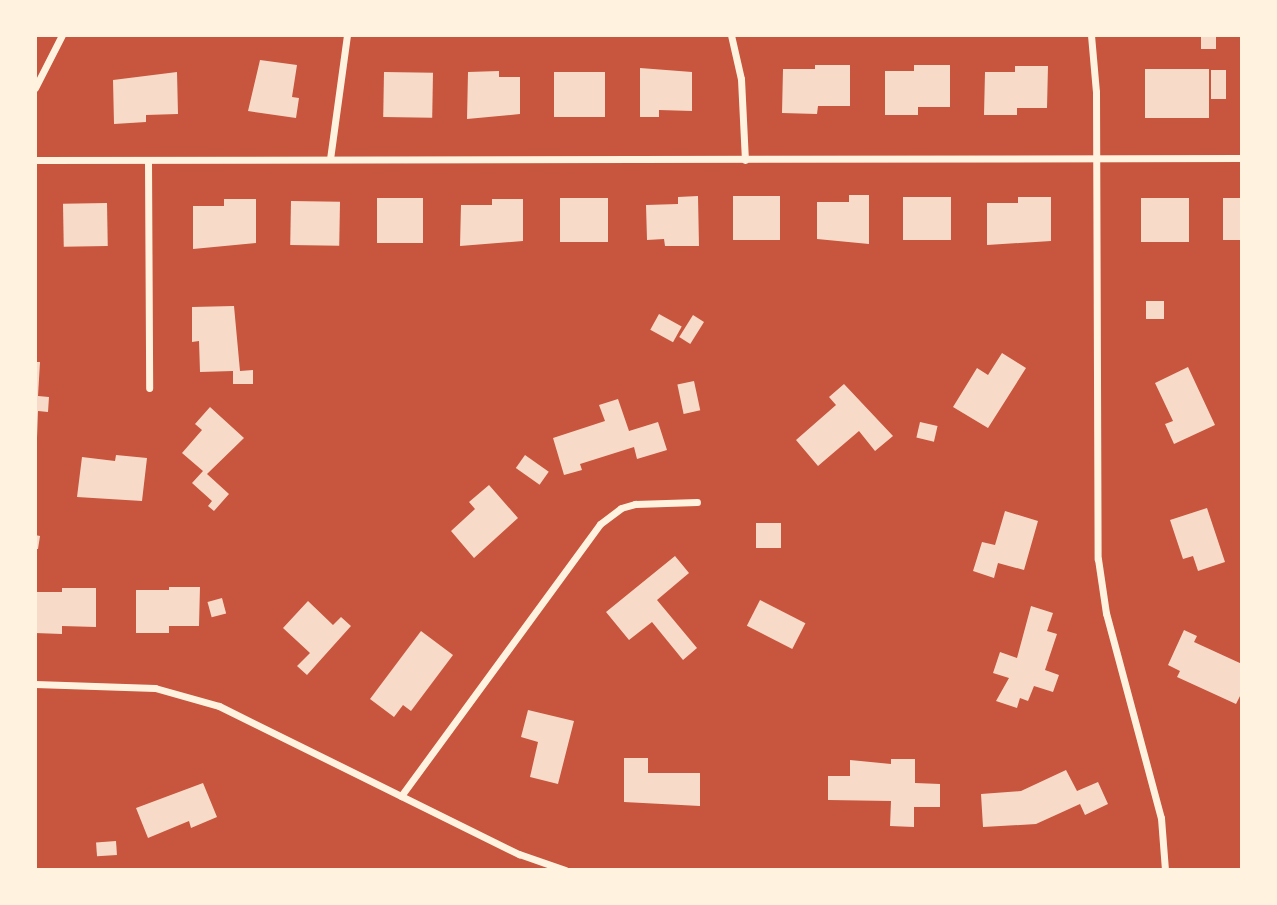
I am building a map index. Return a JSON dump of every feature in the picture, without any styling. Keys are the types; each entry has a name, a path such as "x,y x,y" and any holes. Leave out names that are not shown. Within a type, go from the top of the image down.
{"street":[{"path":"35,88 62,35"},
{"path":"330,159 347,35"},
{"path":"731,35 741,79 745,160"},
{"path":"1091,35 1097,159 1098,559 1106,613 1161,818 1165,870"},
{"path":"35,160 1242,158"},
{"path":"149,161 149,388"},
{"path":"401,796 600,524 621,508 635,504 697,502"},
{"path":"35,684 155,688 195,698 244,717 519,854 565,870"}],"building":[{"path":"1201,35 1216,35 1216,49 1201,49"},
{"path":"260,60 297,65 292,97 299,98 296,118 248,111"},
{"path":"815,65 850,65 850,106 818,106 817,114 782,113 783,69 815,69"},
{"path":"914,65 950,65 950,107 918,107 918,115 885,115 885,71 914,71"},
{"path":"1015,66 1048,66 1047,108 1017,108 1017,115 984,115 985,72 1015,72"},
{"path":"640,68 692,72 692,111 659,110 659,117 640,117"},
{"path":"1145,69 1209,69 1209,118 1145,118"},
{"path":"1211,70 1226,70 1226,99 1211,99"},
{"path":"499,71 499,77 520,77 520,114 467,119 468,72"},
{"path":"177,72 178,114 146,115 146,122 114,124 113,80"},
{"path":"384,72 433,73 432,118 383,117"},
{"path":"554,72 605,72 605,117 554,117"},
{"path":"849,195 869,195 869,244 817,239 817,202 849,202"},
{"path":"698,196 699,246 665,246 664,239 647,240 646,205 678,204 678,197"},
{"path":"733,196 780,196 780,240 733,240"},
{"path":"903,197 951,197 951,240 903,240"},
{"path":"1018,197 1051,197 1051,241 987,245 987,203 1018,203"},
{"path":"377,198 423,198 423,243 377,243"},
{"path":"560,198 608,198 608,242 560,242"},
{"path":"1141,198 1189,198 1189,242 1141,242"},
{"path":"1223,198 1242,198 1242,240 1223,240"},
{"path":"224,199 256,199 256,243 193,249 193,206 224,206"},
{"path":"492,199 523,199 523,241 460,246 461,205 492,205"},
{"path":"291,201 340,202 339,246 290,245"},
{"path":"107,203 108,246 64,247 63,204"},
{"path":"1146,301 1164,301 1164,319 1146,319"},
{"path":"234,306 240,371 253,370 253,384 233,384 233,371 200,372 199,341 192,342 192,307"},
{"path":"659,314 682,327 673,342 650,330"},
{"path":"693,315 704,322 690,344 679,337"},
{"path":"1002,353 1026,368 988,428 953,407 977,368 988,375"},
{"path":"35,362 40,362 38,396 49,397 48,412 38,411 37,438"},
{"path":"1188,367 1215,425 1174,444 1165,424 1173,421 1155,383"},
{"path":"694,381 700,410 684,414 677,385"},
{"path":"844,384 893,436 875,451 859,431 818,466 796,440 836,405 829,397"},
{"path":"618,399 629,431 658,422 667,450 637,459 634,447 580,464 582,470 564,475 553,438 605,421 599,405"},
{"path":"210,407 244,438 207,474 229,494 214,511 208,506 212,501 192,483 203,471 182,453 202,430 195,424"},
{"path":"920,422 938,426 934,442 916,438"},
{"path":"116,455 147,458 142,501 77,497 82,457 115,461"},
{"path":"525,455 549,472 540,485 516,468"},
{"path":"489,485 518,518 474,558 451,531 475,509 469,502"},
{"path":"1207,508 1225,562 1198,571 1193,556 1183,559 1170,520"},
{"path":"1005,511 1038,521 1024,570 998,563 994,578 973,571 982,542 995,545"},
{"path":"756,523 781,523 781,548 756,548"},
{"path":"35,535 40,536 38,549 35,549"},
{"path":"675,556 689,573 657,600 697,648 683,660 652,622 629,640 606,612"},
{"path":"169,587 200,587 199,626 169,626 169,633 136,633 136,590 169,590"},
{"path":"62,588 96,588 96,627 62,626 62,634 35,633 35,592 62,592"},
{"path":"222,598 226,613 212,617 208,602"},
{"path":"760,600 805,623 792,649 747,626"},
{"path":"308,601 333,625 341,617 351,626 307,675 297,666 310,653 283,628"},
{"path":"1031,606 1053,613 1047,631 1057,634 1045,670 1059,675 1053,692 1034,686 1028,701 1020,698 1017,708 996,701 1009,678 993,673 1000,652 1017,658"},
{"path":"1184,630 1197,636 1194,642 1242,664 1242,692 1236,704 1177,677 1180,671 1168,665"},
{"path":"421,631 453,655 411,711 403,705 394,717 370,699"},
{"path":"528,710 574,721 558,784 530,777 538,742 521,737"},
{"path":"624,758 648,758 648,773 700,773 700,806 624,802"},
{"path":"891,759 915,759 915,783 940,784 940,807 914,807 914,827 890,826 891,801 828,800 828,776 850,776 850,760 891,764"},
{"path":"1066,770 1077,791 1098,782 1108,804 1085,815 1080,804 1036,824 983,827 981,794 1021,791"},
{"path":"203,783 217,817 191,828 189,821 148,838 136,808"},
{"path":"116,841 117,855 97,856 96,842"}]}
